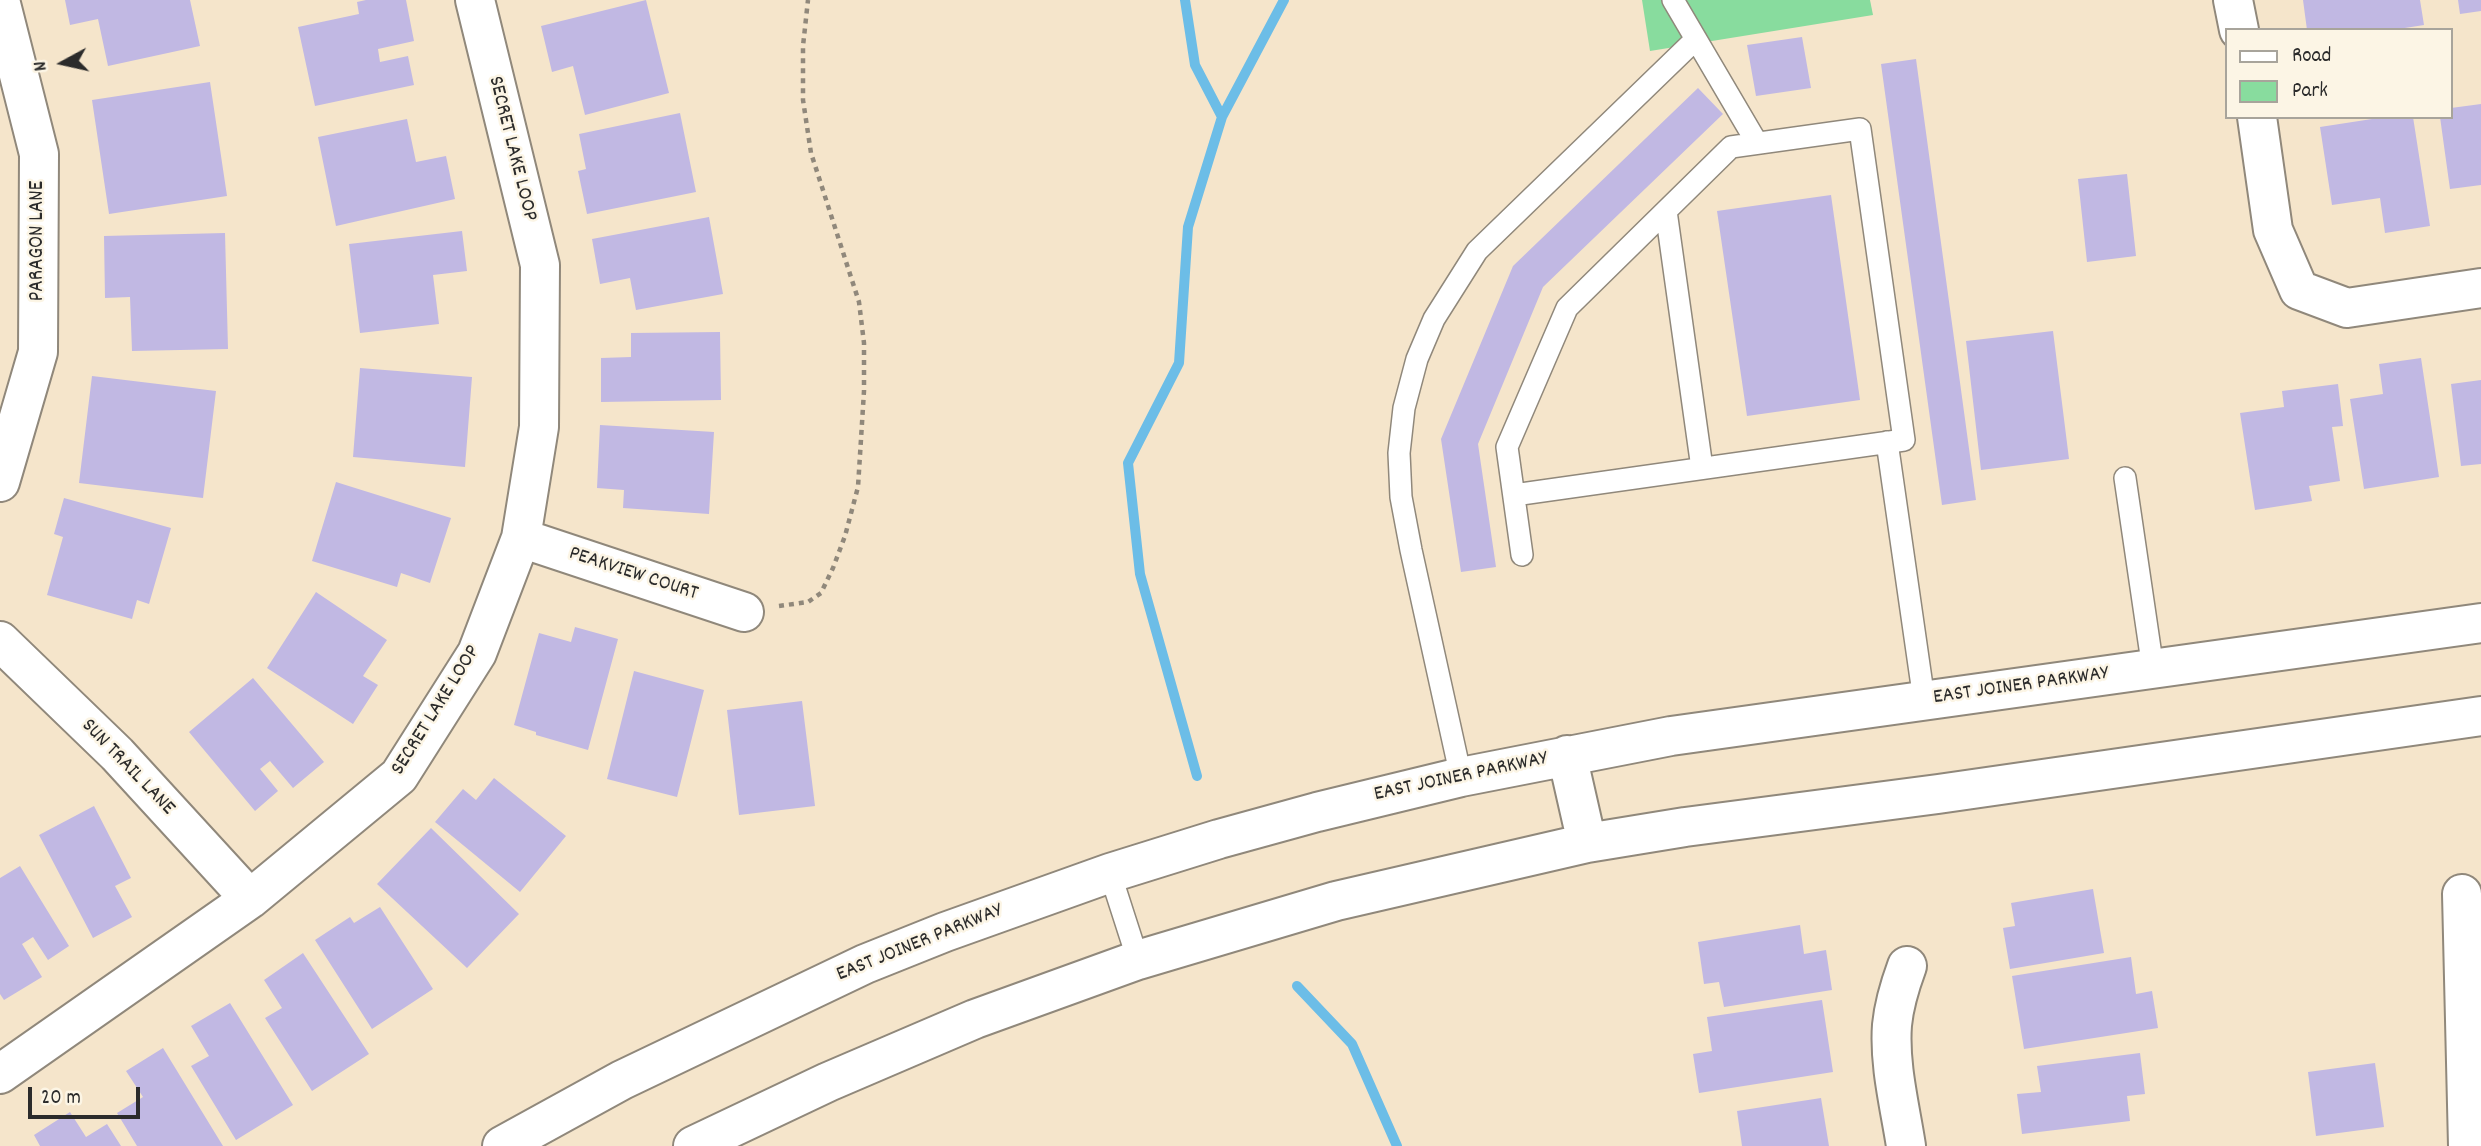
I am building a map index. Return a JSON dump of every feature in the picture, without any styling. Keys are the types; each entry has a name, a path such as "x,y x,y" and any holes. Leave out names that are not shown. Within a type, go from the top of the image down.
{"main road":[{"name":"PARAGON LANE","path":"0,0 39,154 38,352 0,482"},
{"name":"SECRET LAKE LOOP","path":"0,1074 250,899 399,776 477,653 521,538 539,426 540,265 475,0"},
{"path":"2233,0 2239,28"},
{"path":"2257,119 2273,230 2299,290 2347,308 2481,288"},
{"name":"PEAKVIEW COURT","path":"521,538 744,612"},
{"name":"EAST JOINER PARKWAY","path":"502,1146 622,1080 865,964 945,932 1110,873 1292,819 1461,777 1671,736 2481,623"},
{"name":"SUN TRAIL LANE","path":"0,641 117,754 250,899"},
{"path":"693,1146 895,1052 975,1019 1138,960 1336,901 1587,843 1685,827 1938,794 2165,759 2481,716"},
{"path":"1567,755 1587,843"},
{"path":"2462,894 2468,1146"},
{"path":"1906,1146 1894,1063 1892,1026 1896,996 1907,966"}],"lane":[{"path":"1673,0 1757,143"},
{"path":"1461,777 1401,497 1399,453 1404,408 1417,359 1434,319 1477,251 1696,39"},
{"path":"1514,495 1904,440 1860,128 1731,147 1567,308 1507,447 1522,555"},
{"path":"1665,211 1702,468"},
{"path":"1887,442 1924,700"},
{"path":"2125,478 2152,669"},
{"path":"1110,873 1138,960"}],"path":[{"path":"744,612 808,602 821,593 845,536 858,487 864,343 859,302 811,153 803,100 803,46 808,0"}],"green space":[{"path":"1642,0 1870,0 1873,15 1650,51"}],"building":[{"path":"65,0 190,0 200,46 108,66 98,19 70,25"},
{"path":"406,0 414,41 378,49 380,62 408,56 414,85 315,106 298,27 359,14 357,2"},
{"path":"646,0 669,93 585,115 573,66 552,72 541,26"},
{"path":"2303,0 2420,0 2424,25 2405,28 2307,28"},
{"path":"2458,0 2481,0 2481,11 2460,14"},
{"path":"1802,37 1811,88 1756,96 1747,45"},
{"path":"1916,59 1976,500 1942,505 1881,64"},
{"path":"210,82 227,196 109,214 92,100"},
{"path":"1698,88 1723,114 1543,287 1478,444 1496,567 1461,572 1441,439 1513,266"},
{"path":"2481,104 2481,185 2450,189 2440,119 2453,119 2453,108"},
{"path":"680,113 696,192 587,214 578,171 586,169 579,134"},
{"path":"407,119 416,162 446,156 455,199 336,226 318,137"},
{"path":"2372,119 2413,119 2430,226 2385,233 2380,198 2332,205 2320,127"},
{"path":"2127,174 2136,256 2087,262 2078,179"},
{"path":"1831,195 1860,400 1747,416 1717,211"},
{"path":"709,217 723,294 636,310 630,278 600,284 592,239"},
{"path":"462,231 467,271 433,275 439,324 360,333 349,244"},
{"path":"225,233 228,349 132,351 130,297 105,298 104,236"},
{"path":"2053,331 2069,459 1981,470 1966,341"},
{"path":"720,332 721,400 601,402 601,358 631,357 631,333"},
{"path":"2421,358 2439,477 2364,489 2350,399 2383,394 2379,364"},
{"path":"360,368 472,377 465,467 353,457"},
{"path":"92,376 216,391 203,498 79,483"},
{"path":"2481,380 2481,464 2461,466 2451,384"},
{"path":"2338,384 2343,426 2332,427 2340,481 2309,486 2312,501 2255,510 2240,413 2284,407 2282,391"},
{"path":"600,425 714,432 709,514 623,508 624,490 597,488"},
{"path":"336,482 451,518 430,583 401,573 397,587 312,561"},
{"path":"64,498 171,528 149,604 137,600 132,619 47,595 63,537 54,534"},
{"path":"316,592 387,640 363,676 378,685 353,724 267,668"},
{"path":"575,627 618,639 588,750 536,735 536,732 514,725 539,633 571,642"},
{"path":"634,671 704,690 677,797 607,779"},
{"path":"253,678 324,762 293,788 270,761 260,769 278,791 255,811 189,732"},
{"path":"802,701 815,806 739,815 727,710"},
{"path":"494,778 566,836 520,892 435,822 463,789 476,800"},
{"path":"94,806 131,878 115,886 132,917 93,938 39,835"},
{"path":"431,828 519,914 467,968 377,884"},
{"path":"20,866 69,946 48,960 33,937 22,944 42,977 4,1000 0,994 0,878"},
{"path":"2093,889 2104,953 2010,969 2003,928 2015,926 2011,903"},
{"path":"380,907 433,989 372,1029 315,940 350,917 354,923"},
{"path":"1800,925 1804,954 1826,950 1832,990 1724,1007 1719,982 1704,984 1698,942"},
{"path":"303,953 369,1054 312,1091 265,1018 282,1008 264,980"},
{"path":"2131,957 2136,994 2152,991 2158,1028 2024,1049 2012,976"},
{"path":"1822,1000 1833,1072 1699,1093 1693,1054 1712,1051 1707,1017"},
{"path":"230,1003 293,1105 236,1140 191,1066 209,1056 191,1026"},
{"path":"163,1048 223,1146 137,1146 117,1113 143,1097 126,1071"},
{"path":"2140,1053 2145,1094 2127,1096 2130,1121 2022,1134 2017,1094 2041,1092 2037,1066"},
{"path":"2375,1063 2384,1127 2316,1136 2308,1072"},
{"path":"1821,1098 1829,1146 1742,1146 1737,1111"},
{"path":"70,1112 86,1137 107,1124 121,1146 40,1146 34,1135"}],"waterway":[{"path":"1185,0 1195,65 1222,117 1188,227 1179,363 1128,463 1140,574 1197,776"},
{"path":"1222,117 1284,0"},
{"path":"1297,986 1352,1044 1397,1146"}]}
